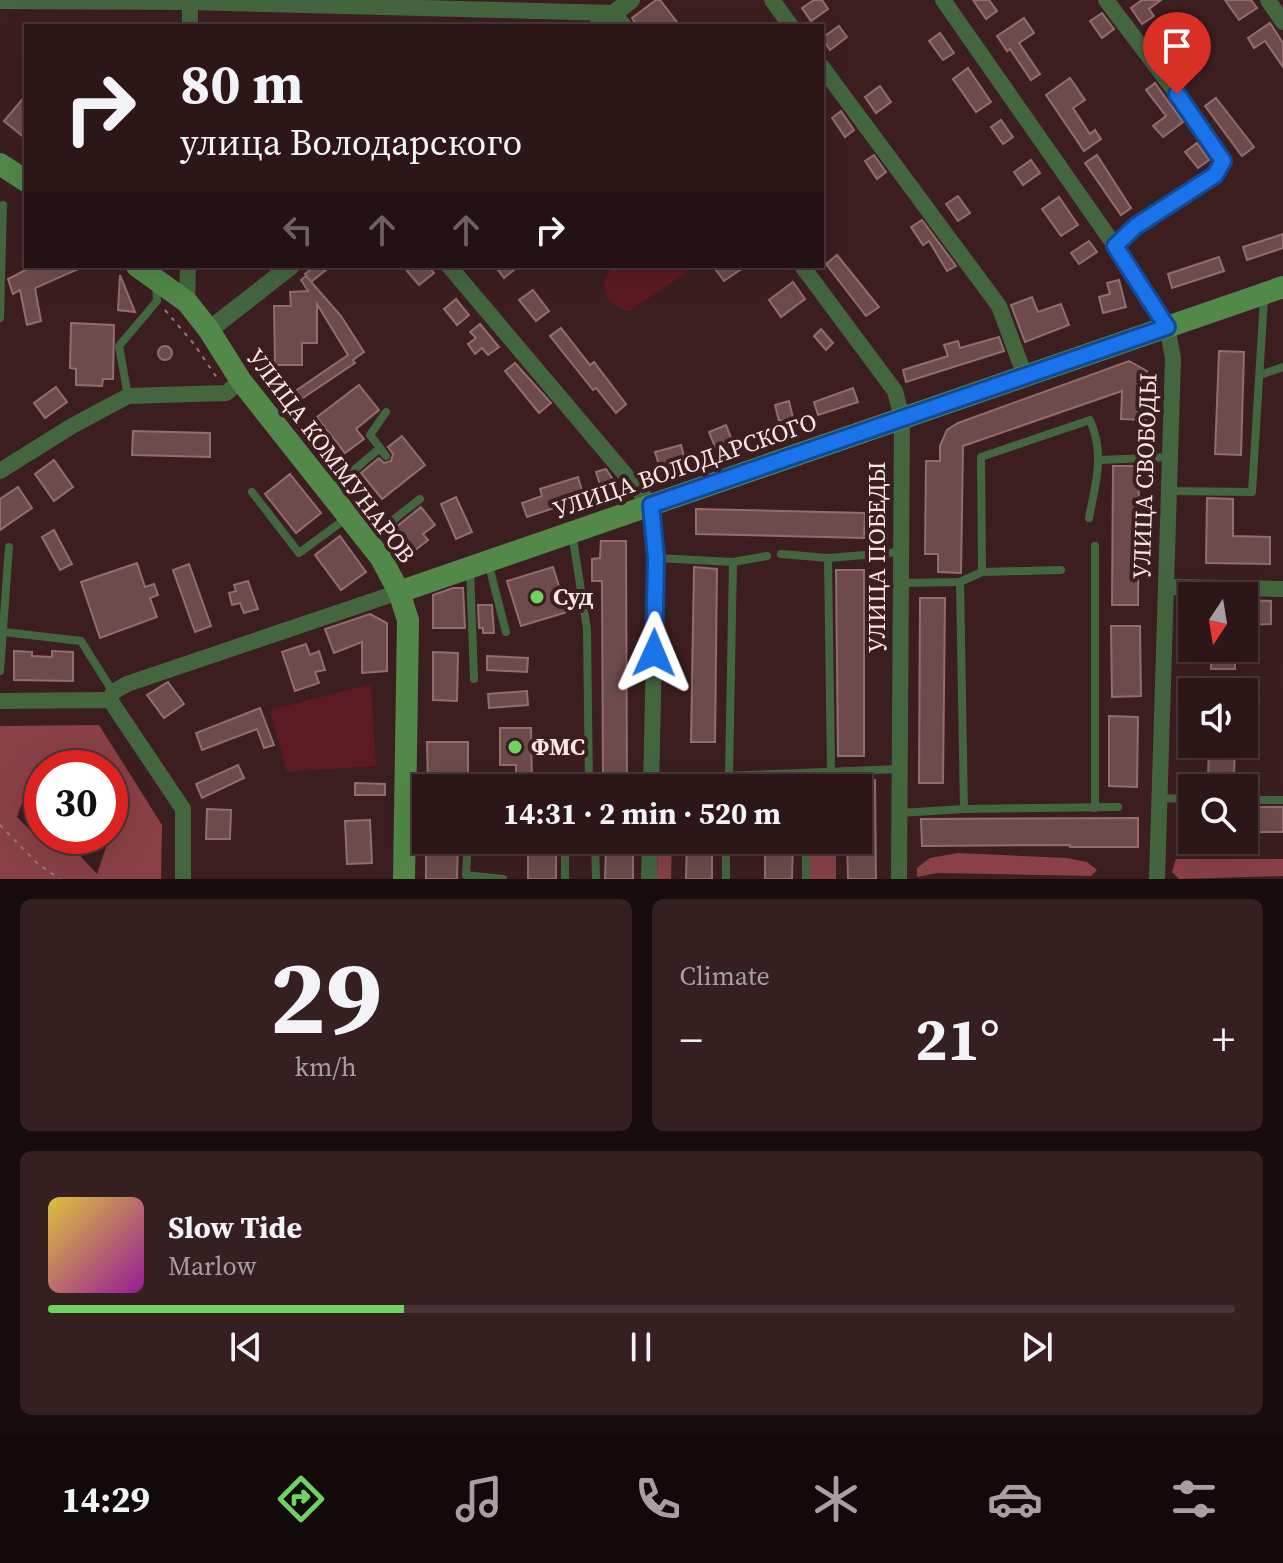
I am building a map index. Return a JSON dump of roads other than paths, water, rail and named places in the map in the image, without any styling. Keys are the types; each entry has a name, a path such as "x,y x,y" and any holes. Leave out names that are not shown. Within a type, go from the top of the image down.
{"main road":[{"path":"0,164 24,180"},
{"name":"УЛИЦА КОММУНАРОВ","path":"140,268 187,302 201,337 241,381 368,540 399,592 408,620 404,879"},
{"name":"УЛИЦА ВОЛОДАРСКОГО","path":"399,592 1273,290"}],"street":[{"path":"0,1 190,1 619,19 631,0"},
{"path":"772,0 790,24"},
{"name":"УЛИЦА СВОБОДЫ","path":"943,0 1115,246 1167,327 1173,358 1157,879"},
{"path":"1106,0 1223,161 1215,175 1136,226 1115,246"},
{"path":"1268,0 1283,22"},
{"path":"190,1 190,24"},
{"path":"824,70 999,306 1025,376"},
{"path":"187,302 188,268"},
{"path":"201,337 288,268"},
{"path":"451,268 651,505 656,558 651,774"},
{"name":"УЛИЦА ПОБЕДЫ","path":"803,268 895,391 902,418 899,879"},
{"path":"0,471 72,426 128,396 226,393 241,381"},
{"path":"1166,587 1283,589"},
{"name":"УЛИЦА ВОЛОДАРСКОГО","path":"112,696 127,684 399,592"},
{"path":"0,701 112,696 183,809 183,879"},
{"path":"649,879 650,854"}],"lane":[{"path":"0,318 3,205"},
{"path":"128,396 119,346 157,301 156,280"},
{"path":"1169,491 1252,492 1260,375 1273,290"},
{"path":"1260,375 1283,367"},
{"path":"386,412 370,435 386,456"},
{"path":"982,572 981,457 1090,420 1098,439 1100,460 1089,518"},
{"path":"328,492 380,448"},
{"path":"1100,460 1171,457"},
{"path":"252,492 299,553 348,517"},
{"path":"368,540 420,499"},
{"path":"572,532 587,629 589,774"},
{"path":"1095,546 1095,808"},
{"path":"0,671 9,547"},
{"path":"781,554 828,558 902,552"},
{"path":"656,558 733,562 767,556"},
{"path":"828,558 831,771"},
{"path":"729,774 733,562"},
{"path":"479,564 506,632"},
{"path":"474,679 479,564"},
{"path":"903,583 960,582 982,572 1061,570"},
{"path":"960,582 964,809"},
{"path":"4,632 81,641 112,696"},
{"path":"805,774 899,769"},
{"path":"1158,798 1178,799"},
{"path":"1258,800 1283,800"},
{"path":"899,813 1118,807"},
{"path":"467,854 466,875 503,879"},
{"path":"565,854 565,879"},
{"path":"595,854 596,879"},
{"path":"726,854 726,879"},
{"path":"806,854 806,879"}],"place":[{"name":"Суд","path":"537,597"},
{"name":"ФМС","path":"515,747"}]}
